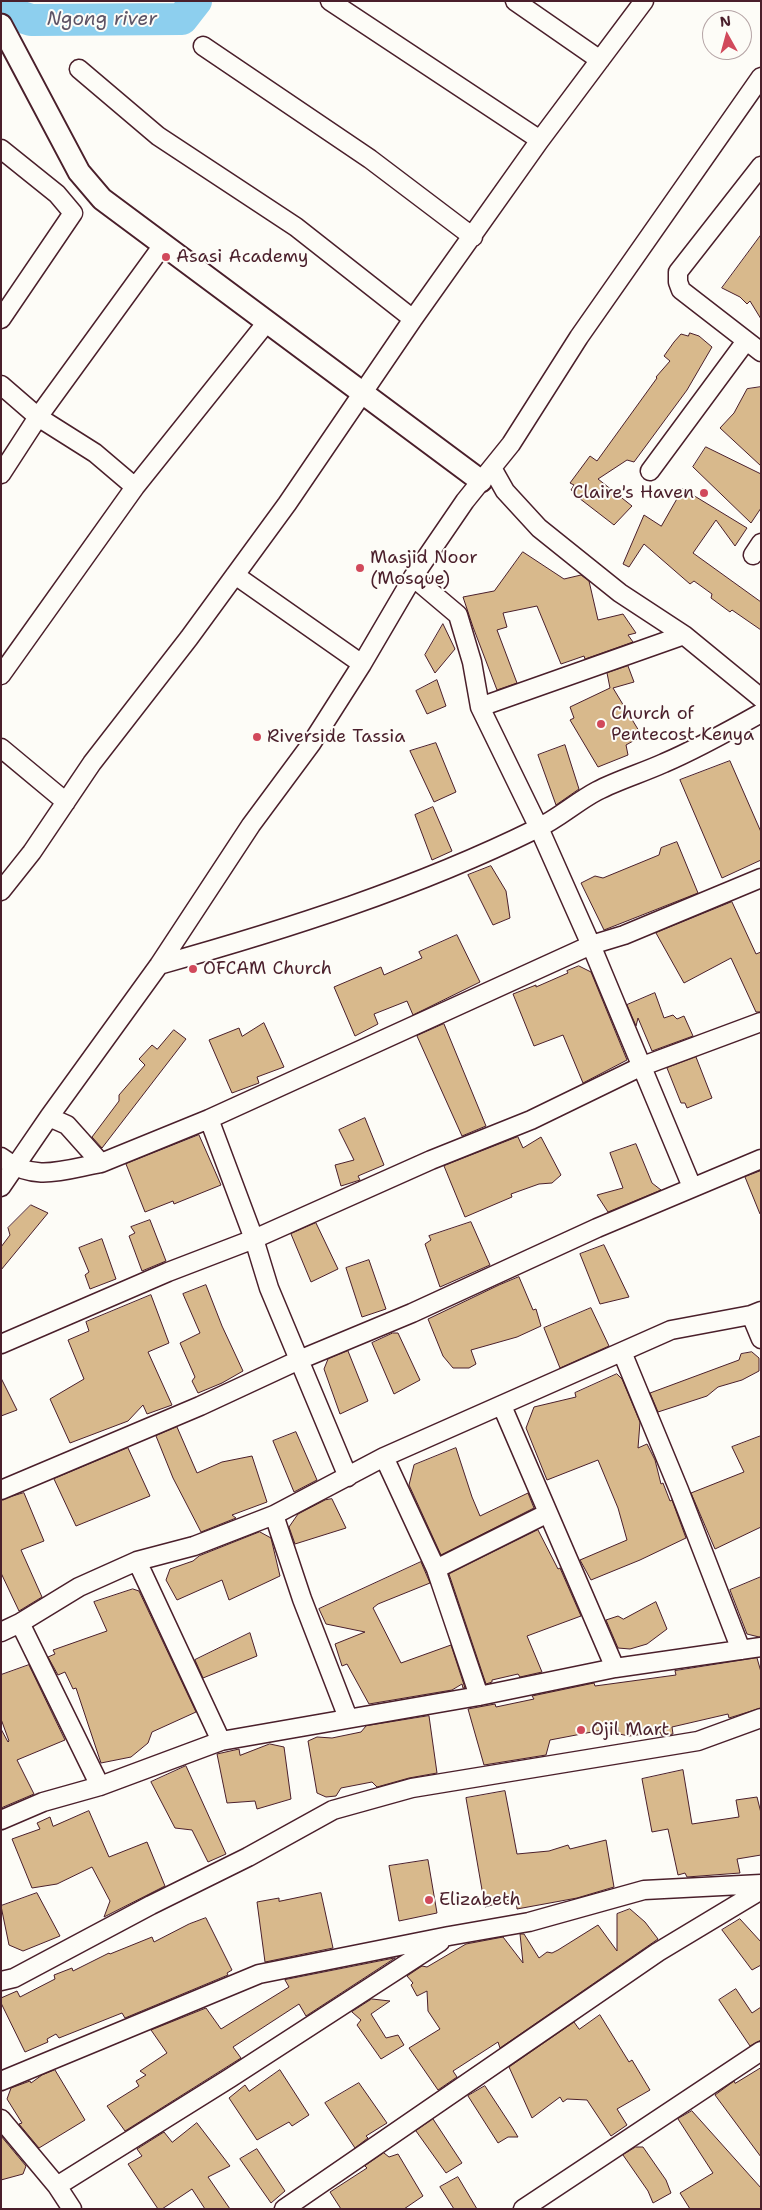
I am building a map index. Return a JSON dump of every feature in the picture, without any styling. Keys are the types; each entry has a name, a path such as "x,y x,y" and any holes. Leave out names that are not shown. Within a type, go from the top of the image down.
{"street":[{"path":"330,1 540,140"},
{"path":"515,1 600,60"},
{"path":"1,891 32,852 92,762 189,638 235,575 540,140 644,1"},
{"path":"1,25 80,172 102,199 364,393 487,474 538,528 620,593 684,635 761,698"},
{"path":"203,46 370,159 473,237"},
{"path":"79,69 158,136 296,227 413,319"},
{"path":"1,1187 8,1162 49,1117 159,965 251,825 311,744 362,664 413,578 487,474 511,444 580,338 761,77"},
{"path":"1,319 73,213 57,194 2,153"},
{"path":"761,166 678,272 678,282 681,290 761,352"},
{"path":"1,474 38,417 163,245"},
{"path":"1,675 135,486 267,322"},
{"path":"650,470 746,341"},
{"path":"1,385 38,417 95,453 135,486"},
{"path":"235,575 362,664"},
{"path":"413,578 458,615 472,662 480,707 539,828 591,945 640,1067 692,1187"},
{"path":"480,707 684,635"},
{"path":"159,965 265,935 373,899 539,828 597,791 699,747 761,713"},
{"path":"1,748 66,802"},
{"path":"8,1162 38,1174 101,1163 210,1119 591,945 624,935 761,878"},
{"path":"1,1344 168,1272 254,1239 431,1160 531,1120 640,1067 761,1022"},
{"path":"49,1117 67,1126 101,1163"},
{"path":"210,1119 254,1239 269,1288 348,1477"},
{"path":"1,1490 200,1406 299,1360 412,1312 692,1187 761,1159"},
{"path":"1,1632 20,1623 79,1587 137,1561 194,1546 274,1515 384,1457 671,1330 756,1313 761,1339"},
{"path":"622,1352 679,1490 741,1650"},
{"path":"502,1406 615,1668"},
{"path":"384,1457 436,1569 480,1696"},
{"path":"436,1569 548,1513"},
{"path":"274,1515 302,1599 348,1718"},
{"path":"137,1561 221,1741"},
{"path":"20,1623 100,1786"},
{"path":"1,1820 43,1802 100,1786 221,1741 480,1696 615,1668 761,1647"},
{"path":"1,1981 14,1978 151,1905 207,1878 332,1810 412,1788 698,1741 761,1718"},
{"path":"1,2081 259,1974 528,1922 644,1890 761,1884"},
{"path":"284,2209 658,1952 761,1890"},
{"path":"57,2186 230,2078 449,1936"},
{"path":"523,2209 761,2051"},
{"path":"1,2119 57,2186 72,2209"}],"building":[{"path":"761,235 761,319 750,301 747,304 740,297 722,288"},
{"path":"690,333 699,336 712,347 687,390 634,462 627,460 598,479 632,506 614,525 579,498 571,490 574,485 570,483 590,456 597,461 656,377 670,361 664,356 674,342 681,334 688,336"},
{"path":"761,387 761,466 720,428 734,413 747,389"},
{"path":"706,447 761,474 761,508 751,523 693,467"},
{"path":"683,489 747,528 735,546 716,520 693,553 761,602 761,630 732,610 730,612 711,598 712,594 694,581 690,584 644,544 629,567 623,564 644,515 661,526"},
{"path":"523,552 564,579 581,575 589,581 598,620 623,614 636,633 628,635 633,642 585,659 584,656 561,664 537,606 503,613 507,627 497,630 517,683 497,690 463,597 494,591"},
{"path":"443,624 455,649 435,673 425,655"},
{"path":"628,666 634,682 613,688 642,736 626,745 628,755 598,767 570,720 574,718 570,707 610,688 607,673"},
{"path":"437,680 446,706 427,714 416,691"},
{"path":"436,743 456,792 434,802 410,751"},
{"path":"565,745 579,789 556,805 538,755"},
{"path":"730,761 761,832 761,860 722,878 680,780"},
{"path":"433,807 452,851 432,860 415,815"},
{"path":"677,842 698,893 604,930 581,883 595,876 603,878 659,855 661,848"},
{"path":"491,866 506,891 510,918 493,925 468,875"},
{"path":"732,902 756,954 761,952 761,1012 756,1012 731,958 684,983 656,933"},
{"path":"457,935 480,982 413,1015 407,1001 374,1014 378,1024 355,1036 334,987 381,967 384,975 422,958 419,952"},
{"path":"579,966 591,972 627,1060 583,1083 563,1035 534,1046 513,994 536,985 536,987"},
{"path":"655,993 664,1018 673,1015 677,1019 684,1016 693,1036 652,1051 638,1018 636,1026 627,1005"},
{"path":"264,1023 284,1067 257,1077 259,1083 232,1093 209,1040 239,1028 242,1036"},
{"path":"444,1024 486,1126 462,1136 417,1036"},
{"path":"174,1030 186,1039 102,1148 92,1137 119,1101 119,1095 145,1065 139,1059 152,1045 157,1049"},
{"path":"696,1057 712,1098 687,1108 685,1103 681,1103 667,1068"},
{"path":"365,1118 384,1165 358,1176 360,1180 341,1186 335,1165 354,1160 339,1130"},
{"path":"199,1135 221,1185 174,1204 173,1201 145,1212 126,1164"},
{"path":"518,1137 523,1148 541,1137 561,1175 552,1183 539,1184 511,1194 512,1197 465,1217 444,1166"},
{"path":"636,1144 652,1183 661,1190 608,1212 597,1195 623,1188 610,1153"},
{"path":"761,1171 761,1214 760,1214 745,1177"},
{"path":"31,1205 48,1213 1,1270 1,1247 10,1235 8,1228"},
{"path":"150,1220 166,1261 142,1271 129,1236 135,1233 131,1227"},
{"path":"471,1222 490,1265 440,1287 425,1244 431,1240 429,1236"},
{"path":"316,1223 338,1269 311,1282 291,1234"},
{"path":"102,1239 116,1279 90,1289 85,1275 89,1272 79,1248"},
{"path":"604,1245 629,1297 600,1304 580,1254"},
{"path":"369,1260 386,1309 362,1317 346,1268"},
{"path":"519,1277 533,1310 536,1309 541,1326 517,1337 471,1350 476,1364 469,1368 453,1368 443,1356 428,1319"},
{"path":"206,1285 222,1326 243,1371 222,1383 198,1393 192,1381 195,1377 180,1343 200,1333 183,1294"},
{"path":"151,1295 169,1343 148,1352 172,1405 147,1414 143,1405 128,1421 70,1443 50,1399 84,1379 68,1340 89,1331 86,1322"},
{"path":"591,1308 609,1346 560,1368 544,1328"},
{"path":"393,1333 398,1333 420,1380 394,1394 372,1343"},
{"path":"348,1351 368,1401 340,1414 324,1369 328,1359"},
{"path":"752,1352 759,1358 759,1371 742,1380 718,1387 707,1396 658,1412 650,1393 739,1360 741,1354"},
{"path":"617,1374 622,1379 640,1422 638,1448 647,1444 655,1460 661,1484 663,1483 670,1501 672,1500 686,1538 640,1560 591,1580 580,1560 627,1540 618,1508 598,1460 547,1480 526,1428 534,1407 576,1397 575,1393"},
{"path":"1,1378 17,1410 1,1416"},
{"path":"177,1427 197,1473 222,1462 252,1456 267,1502 232,1515 236,1518 201,1532 173,1478 156,1436"},
{"path":"296,1432 317,1480 294,1492 273,1441"},
{"path":"761,1436 761,1527 715,1549 691,1493 744,1472 732,1447"},
{"path":"128,1448 150,1496 76,1526 54,1479"},
{"path":"456,1448 480,1516 528,1493 534,1508 441,1555 409,1485 414,1465"},
{"path":"24,1493 44,1541 21,1550 42,1597 19,1611 1,1573 1,1500"},
{"path":"332,1499 346,1528 295,1544 289,1527 298,1514 325,1500"},
{"path":"538,1530 558,1569 560,1568 581,1616 527,1636 542,1672 520,1677 518,1674 492,1680 492,1682 486,1684 449,1574"},
{"path":"260,1532 271,1538 280,1576 229,1600 222,1580 177,1600 166,1580 170,1569"},
{"path":"421,1562 430,1583 378,1604 373,1608 401,1663 451,1645 465,1688 463,1688 462,1684 452,1690 369,1704 347,1664 342,1666 335,1644 365,1632 326,1624 319,1609"},
{"path":"761,1577 761,1637 759,1637 747,1634 730,1590"},
{"path":"133,1589 139,1591 196,1712 152,1732 148,1743 131,1757 101,1763 76,1688 73,1689 65,1672 58,1675 48,1657 55,1654 53,1650 107,1631 94,1602"},
{"path":"656,1602 667,1629 647,1644 630,1649 618,1648 606,1620 618,1616 623,1619"},
{"path":"250,1633 257,1656 203,1678 195,1660"},
{"path":"757,1658 761,1672 761,1708 729,1718 728,1714 672,1727 673,1734 662,1736 660,1732 629,1736 619,1734 618,1727 550,1740 546,1755 484,1765 468,1709 495,1704 496,1707 534,1699 532,1696 594,1683 595,1686 676,1675 675,1671"},
{"path":"29,1665 65,1740 17,1760 34,1794 1,1808 1,1729 9,1741 1,1719 1,1675"},
{"path":"429,1716 437,1773 377,1787 372,1782 341,1788 336,1796 326,1797 317,1793 308,1741 317,1737 332,1738 361,1732 366,1726"},
{"path":"270,1744 284,1747 291,1799 257,1809 255,1801 227,1803 217,1754 239,1749 240,1755"},
{"path":"186,1766 226,1854 208,1862 192,1830 175,1828 151,1782"},
{"path":"683,1770 692,1824 739,1817 736,1800 757,1797 761,1813 761,1855 737,1859 740,1873 687,1877 685,1873 678,1875 668,1829 652,1832 642,1779"},
{"path":"505,1791 517,1854 549,1851 568,1845 570,1849 606,1840 614,1887 577,1898 517,1909 516,1898 485,1907 466,1798"},
{"path":"89,1811 109,1857 147,1842 165,1886 104,1917 110,1901 92,1867 57,1884 32,1888 12,1839 40,1829 37,1823 50,1817 53,1826"},
{"path":"428,1860 437,1913 399,1921 389,1866"},
{"path":"37,1893 60,1936 23,1951 9,1945 1,1906"},
{"path":"321,1893 333,1948 265,1962 257,1902 279,1898 279,1901"},
{"path":"630,1909 645,1922 658,1939 500,2048 498,2042 453,2071 457,2077 438,2090 409,2048 440,2029 428,2011 427,1991 417,1996 411,1985 413,1983 407,1976 422,1966 427,1967 466,1944 503,1937 523,1963 520,1934 524,1934 539,1958 547,1952 552,1953 558,1950 598,1925 617,1951 617,1914"},
{"path":"206,1918 232,1970 227,1973 228,1975 125,2018 122,2013 59,2038 56,2034 47,2039 48,2042 25,2052 1,2003 1,1998 17,1991 20,1997 55,1979 54,1975 72,1968 73,1971 109,1953 152,1937 154,1942 189,1924"},
{"path":"740,1919 761,1942 761,1965 752,1970 722,1930"},
{"path":"395,1958 306,2016 299,2004 233,2047 241,2058 125,2131 107,2106 139,2086 136,2081 146,2075 140,2071 167,2053 151,2030 206,2008 221,2029 289,1987 285,1980"},
{"path":"736,1989 752,2013 761,2007 761,2040 750,2046 719,2000"},
{"path":"372,1999 390,2001 371,2014 386,2038 398,2035 404,2045 381,2059 357,2025 361,2020 352,2012"},
{"path":"600,2015 629,2062 632,2060 650,2090 617,2109 627,2125 611,2136 587,2100 567,2099 563,2102 560,2097 532,2118 509,2067 574,2022 579,2029"},
{"path":"761,2068 761,2157 715,2095 734,2081 735,2083"},
{"path":"55,2070 85,2120 39,2148 19,2124 22,2123 7,2099 11,2088 30,2081 31,2083 42,2075"},
{"path":"280,2070 309,2115 292,2126 289,2122 257,2140 229,2098 245,2085 249,2091"},
{"path":"359,2083 387,2123 366,2136 368,2138 355,2148 325,2103"},
{"path":"485,2086 518,2137 508,2137 498,2143 468,2096"},
{"path":"692,2111 761,2188 761,2209 690,2209 680,2193 713,2173 678,2119"},
{"path":"433,2119 462,2163 446,2173 416,2131"},
{"path":"197,2123 230,2166 208,2177 230,2209 205,2209 192,2189 162,2209 158,2209 128,2164 142,2156 137,2149 164,2132 172,2142"},
{"path":"1,2136 26,2166 23,2174 1,2180"},
{"path":"636,2147 643,2147 666,2180 671,2193 653,2203 648,2191 623,2155"},
{"path":"257,2149 285,2191 271,2203 240,2159"},
{"path":"384,2153 389,2157 398,2154 423,2196 404,2209 341,2209 330,2192 367,2168 365,2166"},
{"path":"458,2177 477,2209 454,2209 440,2187"}],"waterway":[{"name":"Ngong river","path":"1,10 31,20 182,19 196,1"}],"place":[{"name":"Asasi Academy","path":"166,257"},
{"name":"Claire's Haven","path":"704,493"},
{"name":"Masjid Noor (Mosque)","path":"360,568"},
{"name":"Church of Pentecost Kenya","path":"601,724"},
{"name":"Riverside Tassia","path":"257,737"},
{"name":"OFCAM Church","path":"193,969"},
{"name":"Ojil Mart","path":"581,1730"},
{"name":"Elizabeth","path":"429,1900"}]}
